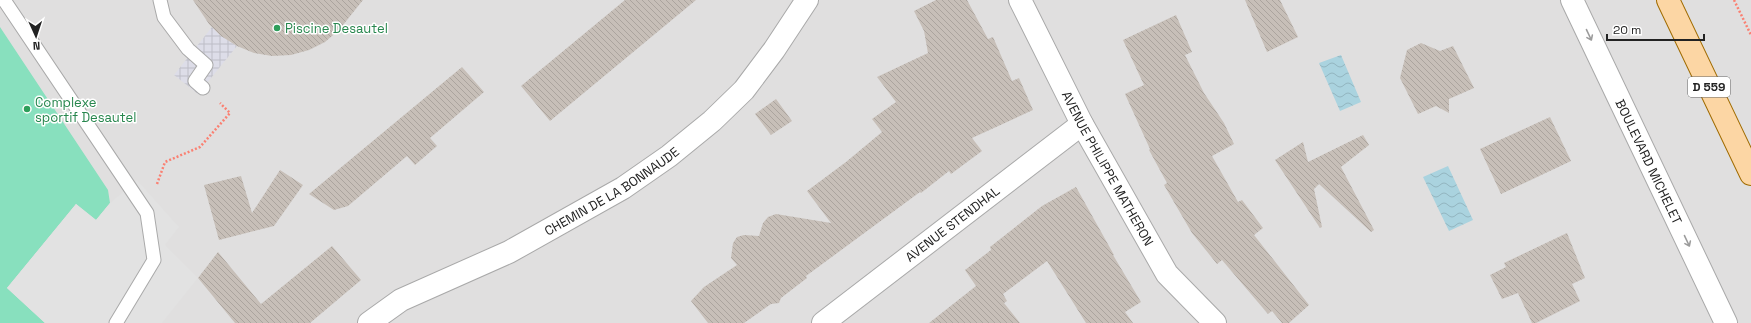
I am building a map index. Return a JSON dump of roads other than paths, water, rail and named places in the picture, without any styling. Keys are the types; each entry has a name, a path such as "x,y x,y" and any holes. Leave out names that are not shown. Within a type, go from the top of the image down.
{"main road":[{"name":"D 559","path":"1668,0 1751,174"}],"street":[{"name":"CHEMIN DE LA BONNAUDE","path":"369,323 401,300 516,248 623,188 669,156 712,121 744,90 774,50 807,0"},
{"name":"AVENUE PHILIPPE MATHERON","path":"1020,0 1082,124 1167,274 1215,323"},
{"name":"BOULEVARD MICHELET","path":"1572,0 1726,323"},
{"name":"AVENUE STENDHAL","path":"823,323 1082,124"}],"lane":[{"path":"4,0 147,213 154,260 116,323"},
{"path":"160,0 164,17 188,49 206,65 195,81 203,88"}],"water":[{"path":"1341,55 1361,102 1340,111 1319,63"},
{"path":"1448,166 1473,220 1449,231 1423,177"}],"place":[{"name":"Piscine Desautel","path":"277,28"},
{"name":"Complexe sportif Desautel","path":"27,109"}]}
